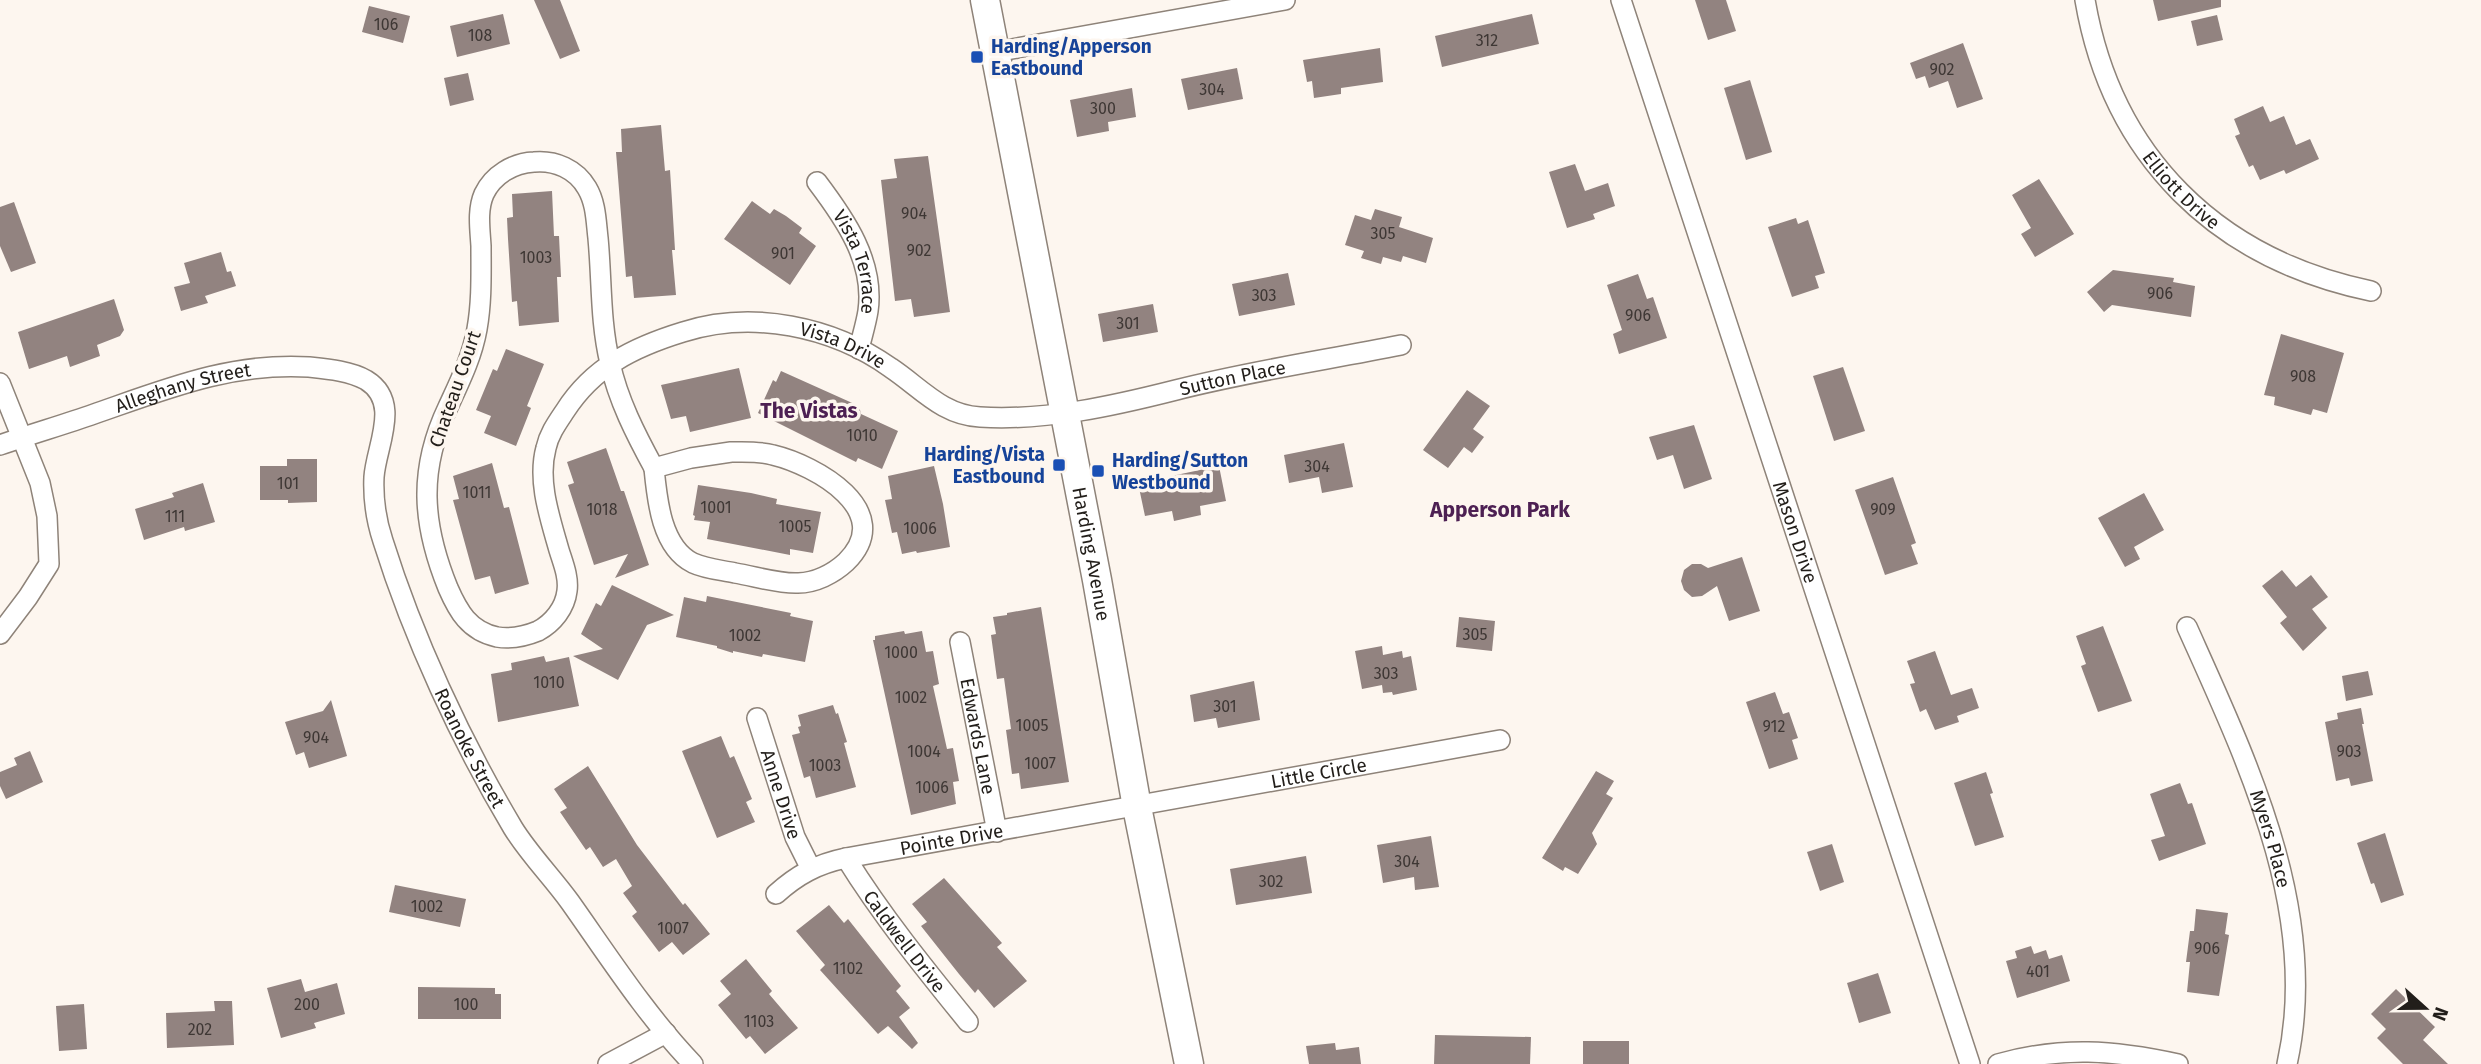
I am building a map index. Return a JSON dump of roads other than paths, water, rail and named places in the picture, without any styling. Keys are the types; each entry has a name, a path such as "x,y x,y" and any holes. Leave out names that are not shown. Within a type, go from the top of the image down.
{"main road":[{"name":"Harding Avenue","path":"985,0 1137,807 1189,1064"}],"street":[{"path":"995,52 1285,0"},
{"name":"Mason Drive","path":"1621,0 1970,1064"},
{"name":"Elliott Drive","path":"2085,0 2097,51 2119,107 2133,134 2178,190 2224,230 2267,257 2298,271 2371,291"},
{"name":"Chateau Court","path":"536,162 557,164 578,176 587,187 594,208 603,322 610,363 572,400 555,427 544,452 542,482 568,581 565,602 550,622 527,635 496,637 478,630 459,612 438,563 425,496 439,427 468,362 477,327 481,285 480,206 485,190 509,168 536,162"},
{"name":"Vista Terrace","path":"817,182 841,214 855,238 862,258 869,300 859,348"},
{"name":"Vista Drive","path":"610,363 652,341 690,329 745,322 800,327 859,348 895,370 937,404 967,416 1021,417 1064,413"},
{"name":"Sutton Place","path":"1064,413 1401,345"},
{"path":"610,363 625,410 654,468 659,507 674,547 690,562 801,583 828,575 841,566 853,554 858,543 861,525 853,503 833,481 805,465 761,452 731,452 691,457 654,468"},
{"name":"Alleghany Street","path":"0,445 169,388 237,369 289,366 321,368 352,374 371,384"},
{"path":"0,383 40,483 47,516 49,564 0,634"},
{"name":"Roanoke Street","path":"371,384 380,394 386,416 374,476 378,524 395,576 437,679 514,830 568,900 627,985 694,1064"},
{"name":"Myers Place","path":"2187,627 2227,716 2255,789 2285,891 2296,980 2294,1029 2287,1064"},
{"name":"Edwards Lane","path":"960,642 997,832"},
{"name":"Anne Drive","path":"757,718 794,837 811,869"},
{"name":"Little Circle","path":"1137,807 1500,740"},
{"name":"Pointe Drive","path":"776,894 790,881 824,863 1137,807"},
{"name":"Caldwell Drive","path":"846,858 908,949 968,1022"},
{"path":"608,1064 666,1033"},
{"path":"1998,1064 2046,1053 2085,1051 2143,1056 2178,1064"}],"place":[{"name":"Harding/Apperson Eastbound","path":"977,57"},
{"name":"Harding/Vista Eastbound","path":"1059,465"},
{"name":"Harding/Sutton Westbound","path":"1098,471"}],"district":[{"name":"The Vistas","path":"809,411"},
{"name":"Apperson Park","path":"1500,510"}]}
